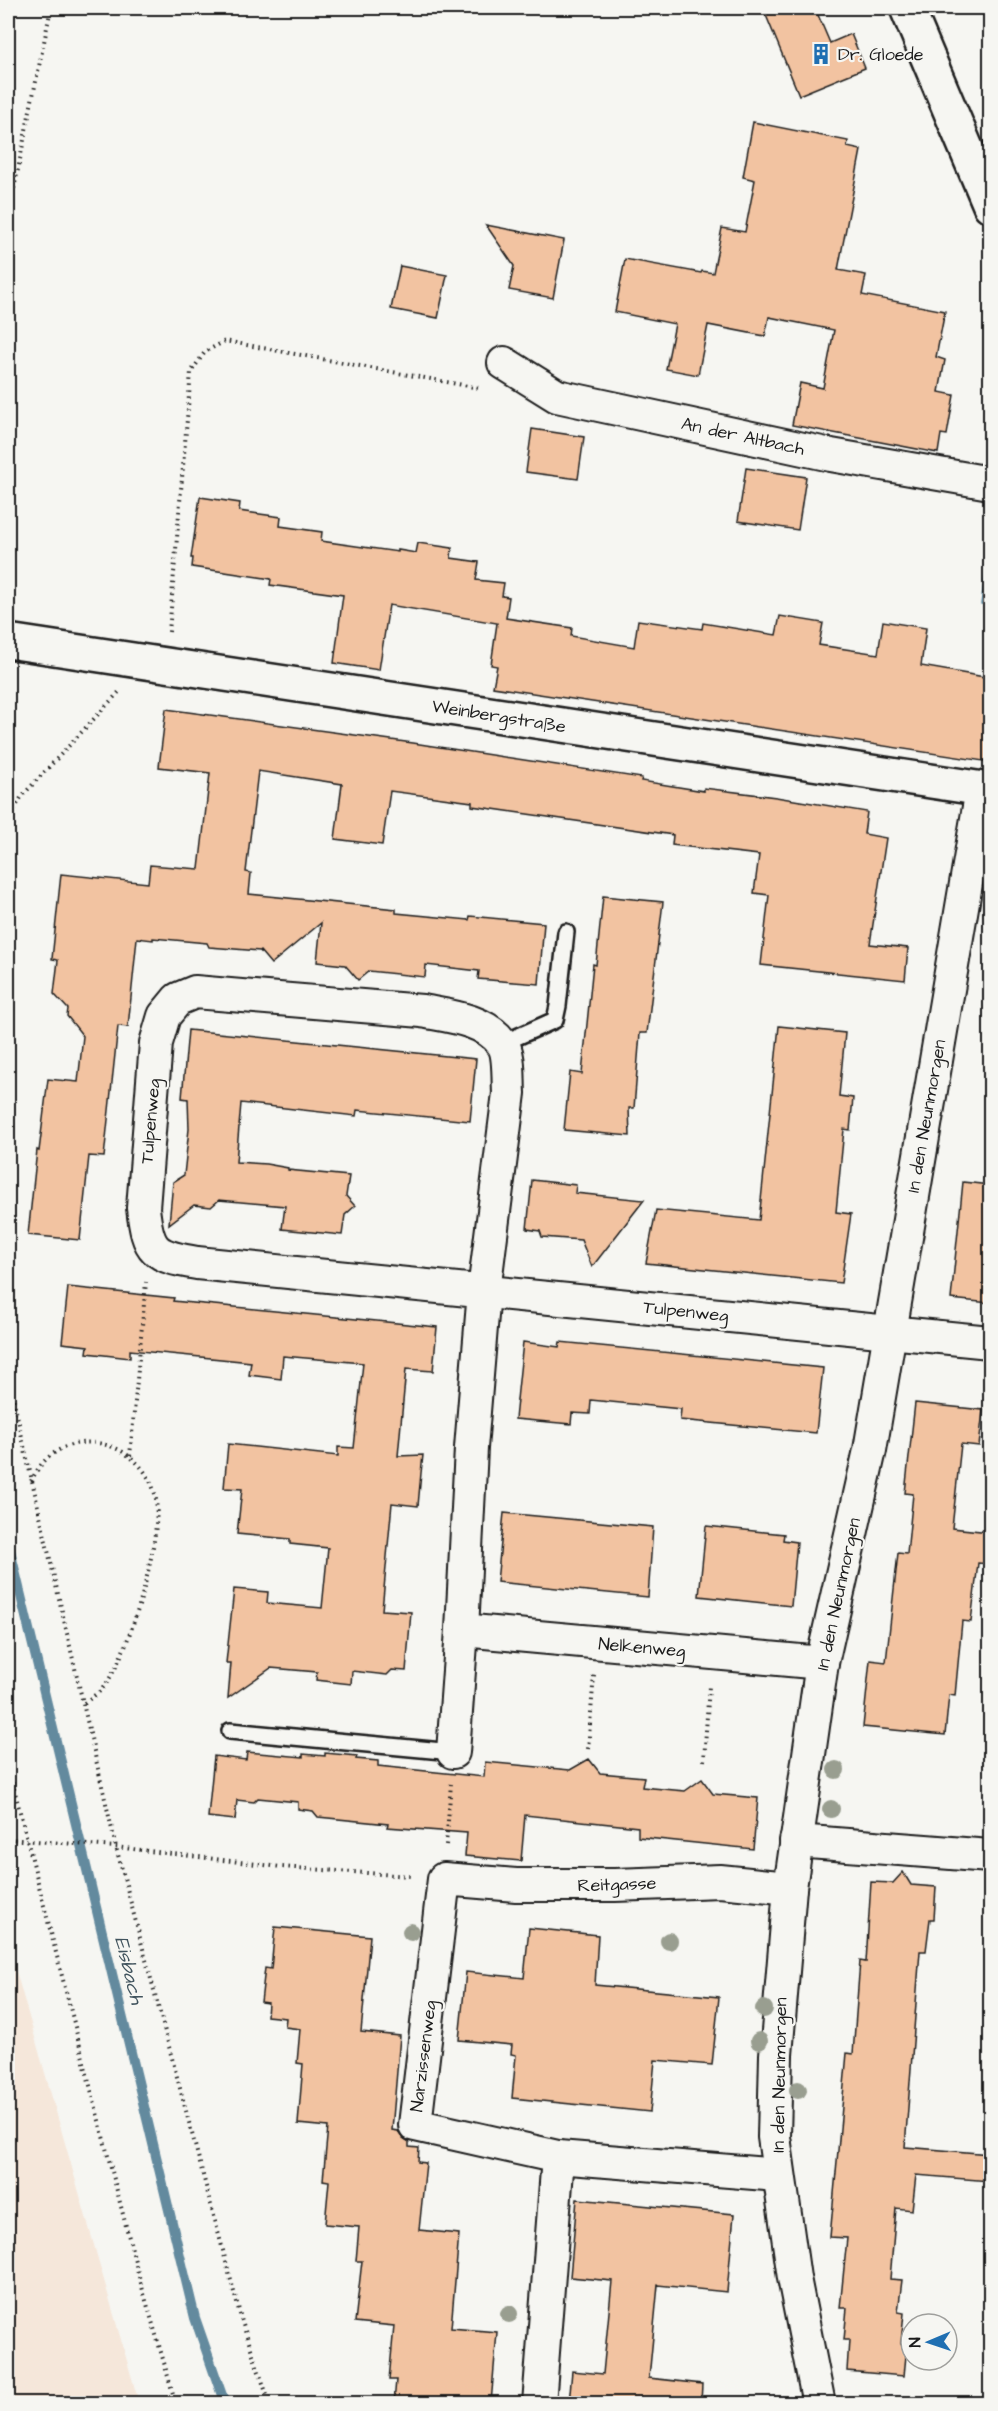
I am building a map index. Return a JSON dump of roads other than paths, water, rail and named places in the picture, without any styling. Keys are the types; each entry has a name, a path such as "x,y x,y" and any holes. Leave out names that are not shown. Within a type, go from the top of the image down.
{"street":[{"path":"907,8 990,205"},
{"name":"An der Altbach","path":"504,363 557,396 831,455 990,483"},
{"name":"Weinbergstraße","path":"8,642 986,789"},
{"name":"In den Neunmorgen","path":"819,2403 794,2278 774,2138 776,2055 790,1888 822,1663 870,1450 986,789"},
{"name":"Tulpenweg","path":"503,1044 484,1027 458,1018 422,1011 195,992 178,999 164,1016 156,1042 143,1208 146,1234 154,1249 171,1258 198,1263 990,1342"},
{"path":"453,1752 470,1472 484,1291 509,1093 508,1067 503,1044"},
{"name":"Nelkenweg","path":"462,1630 822,1663"},
{"path":"796,1841 990,1856"},
{"name":"Reitgasse","path":"444,1879 516,1885 615,1885 720,1881 790,1888"},
{"name":"Narzissenweg","path":"444,1879 416,2125 558,2157 778,2175"},
{"path":"539,2403 558,2157"}],"lane":[{"path":"503,1044 555,1020 566,932"},
{"path":"230,1731 453,1752"}],"water":[{"path":"987,562 990,562 990,613 987,613 987,605 981,604"}],"waterway":[{"name":"Eisbach","path":"8,24 11,8"},
{"name":"Eisbach","path":"8,1542 195,2318 225,2404"}],"place":[{"name":"Dr. Gloede","path":"821,54"}]}
